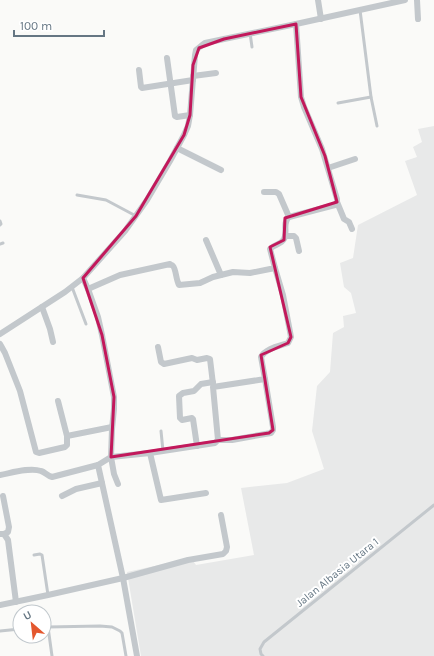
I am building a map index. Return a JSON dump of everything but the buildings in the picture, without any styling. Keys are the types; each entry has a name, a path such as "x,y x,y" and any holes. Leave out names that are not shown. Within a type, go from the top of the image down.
{"street":[{"path":"318,0 321,19"},
{"path":"0,334 72,287 83,278 136,216 155,187 188,126 196,50 205,43 405,0"},
{"path":"417,0 418,19"},
{"path":"296,24 302,102 322,149 337,202 344,219 348,222 352,229"},
{"path":"167,58 175,116 190,115"},
{"path":"138,70 142,88 170,84 216,73"},
{"path":"177,148 221,170"},
{"path":"328,168 355,159"},
{"path":"264,192 276,192 279,194 288,217"},
{"path":"0,475 34,470 41,471 52,477 98,465 111,457 197,446 215,443 218,440 232,440 271,433 273,427 261,357 271,349 288,342 291,337 283,295 270,249 282,242 285,236 285,222 288,217 334,205 337,202"},
{"path":"285,236 294,236 296,238 299,251"},
{"path":"206,240 221,275"},
{"path":"88,289 120,275 170,264 174,267 179,285 200,283 233,272 250,273 275,268"},
{"path":"83,278 98,317 114,397 111,457 114,474 118,484"},
{"path":"42,307 53,342"},
{"path":"0,344 20,391 36,452 66,447 67,445 67,436 58,401"},
{"path":"158,347 161,362 164,364 192,358 197,360 210,360 218,440"},
{"path":"197,446 193,419 182,420 180,418 180,394 194,391 201,384 265,379"},
{"path":"67,436 112,427"},
{"path":"150,453 161,500 206,493"},
{"path":"98,465 123,578 138,656"},
{"path":"62,496 76,490 102,483"},
{"path":"4,496 9,527 8,532 2,534 8,540 16,602"},
{"path":"0,605 123,578 188,560 224,554 227,547 221,515"}],"lane":[{"path":"360,10 371,97 377,126"},
{"path":"250,33 252,46"},
{"path":"338,103 371,97"},
{"path":"77,195 106,200 136,216"},
{"path":"0,221 0,225"},
{"path":"72,287 86,324"},
{"path":"161,431 163,451"},
{"name":"Jalan Albasia Utara 1","path":"263,656 260,649 264,642 434,505"},
{"path":"34,555 42,555 48,595"},
{"path":"52,628 112,627 120,630 122,633 126,656"},
{"path":"0,631 12,630"},
{"path":"49,644 52,656"}],"highlighted area":[{"path":"296,24 301,97 325,156 337,202 285,218 284,240 270,247 291,337 288,343 261,355 273,430 269,433 111,457 114,397 102,335 83,278 136,216 184,135 190,115 193,65 199,48 224,39"}],"shaded area":[{"path":"434,126 434,656 141,656 127,572 191,558 196,565 254,555 241,488 287,483 324,469 312,431 317,386 330,372 333,333 344,327 343,316 356,313 351,293 344,287 340,263 353,258 358,225 417,195 405,161 417,157 413,147 422,142 418,129"}]}
